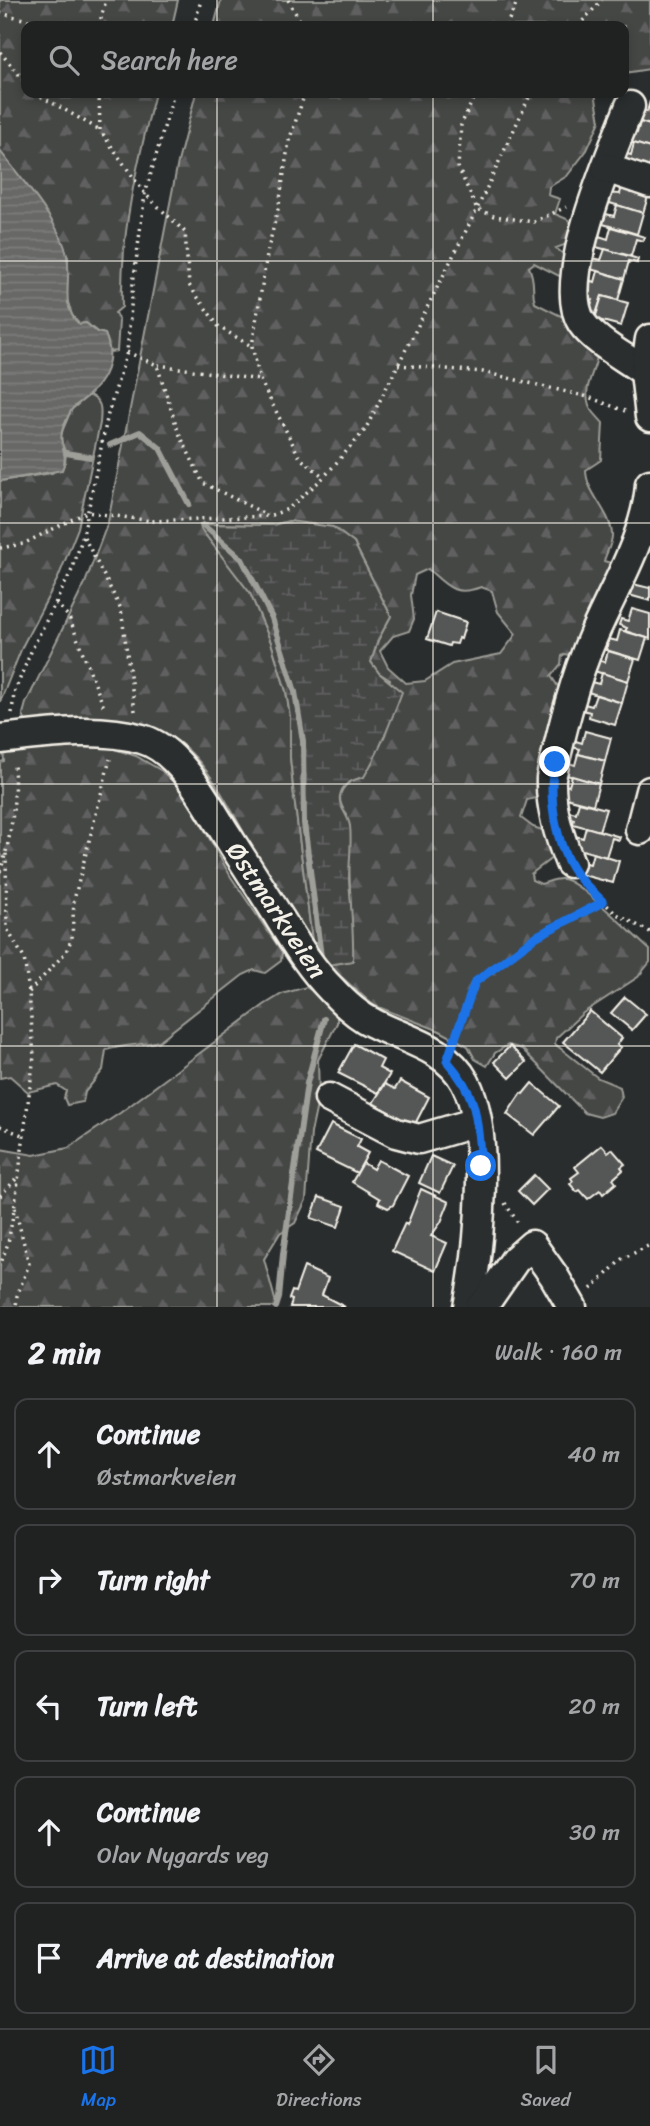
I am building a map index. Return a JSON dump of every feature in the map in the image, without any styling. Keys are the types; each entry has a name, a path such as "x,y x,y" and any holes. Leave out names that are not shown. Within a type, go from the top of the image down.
{"street":[{"path":"629,106 585,229 578,265 576,309 590,332 645,372"},
{"path":"602,180 650,183"},
{"path":"638,414 650,339"},
{"path":"570,863 554,814 551,778 585,659 638,534 650,484"},
{"name":"Østmarkveien","path":"5,739 108,732 144,740 162,748 196,787 300,951 332,991 372,1023 424,1045 447,1061 465,1080 477,1122 481,1185 476,1270 468,1307"},
{"path":"640,830 650,791"},
{"path":"330,1098 396,1133 419,1139 477,1122"},
{"path":"480,1307 515,1260 532,1245 577,1302"}],"path":[{"path":"100,21 106,0"},
{"path":"195,21 201,0"},
{"path":"288,0 300,21"},
{"path":"508,21 518,0"},
{"path":"583,21 602,0"},
{"path":"0,13 31,21"},
{"path":"0,52 21,77"},
{"path":"44,98 100,130 145,194 185,232 189,285 219,327 252,346"},
{"path":"99,98 100,130"},
{"path":"0,872 16,798 14,761 5,739 14,693 33,647 73,568 83,535 108,414 127,352 132,284 145,194 173,98"},
{"path":"303,98 289,141 252,346 260,380 300,458 324,477"},
{"path":"474,98 461,125 458,167 477,209 494,216 534,222 602,180"},
{"path":"0,548 23,544 88,512 151,521 269,516 288,509 324,477 365,430 477,209 529,98"},
{"path":"127,352 157,365 260,380"},
{"path":"157,365 178,430 203,484 269,516"},
{"path":"398,365 483,372 588,397 638,414"},
{"path":"83,535 121,609 132,704 144,740"},
{"path":"29,992 66,952 72,938 74,900 111,756 104,705 69,617 56,603"},
{"path":"0,1266 8,1243 15,1204 34,1056 24,958 7,929 6,853"},
{"path":"0,855 6,853"},
{"path":"570,863 576,874 603,902 622,917 650,932"},
{"path":"447,1061 475,982 537,936 603,902"},
{"path":"0,1126 22,1135"},
{"path":"0,1196 18,1177"},
{"path":"15,1204 29,1264 16,1296 16,1307"},
{"path":"577,1302 622,1259 650,1245"}],"green space":[{"path":"0,0 178,0 173,21 21,21 21,98 154,98 136,172 127,225 122,307 115,313 119,321 117,351 110,352 105,334 97,332 86,323 79,324 72,315 67,300 68,257 41,207 0,151"},
{"path":"221,0 650,0 650,69 629,72 629,21 215,21"},
{"path":"195,98 596,98 600,121 587,150 567,176 549,187 548,195 560,199 555,214 567,219 581,231 580,239 556,248 562,253 568,269 563,278 534,263 529,267 535,303 567,319 598,349 587,398 590,407 603,423 601,460 586,470 590,486 607,517 612,534 604,561 614,564 573,656 562,656 561,664 551,676 561,691 544,796 527,800 521,818 533,827 555,834 557,854 531,874 532,880 541,884 563,879 571,883 594,899 650,950 650,962 638,977 583,1013 556,1038 555,1044 598,1078 620,1087 622,1097 612,1113 600,1117 585,1113 522,1049 508,1045 495,1053 487,1066 475,1059 468,1046 440,1031 373,1005 328,965 353,961 347,814 340,795 350,782 363,777 390,680 379,673 371,662 378,640 391,616 354,543 309,525 289,521 273,525 200,524 201,529 250,593 271,642 286,691 290,716 294,797 313,948 215,783 180,743 151,728 116,720 79,719 26,724 23,714 26,703 85,583 108,522 178,162","holes":["428,569 446,585 464,591 481,587 492,591 498,612 516,634 501,654 452,664 425,681 406,683 388,667 380,651 393,636 409,631 414,619 411,595 415,575"]},
{"path":"89,395 99,403 100,423 78,528 58,578 23,645 0,702 0,481 52,473 65,463 66,453 60,440 63,429 71,410"},
{"path":"289,521 333,527 354,543 391,616 378,640 371,662 379,673 402,692 364,777 346,785 341,792 340,804 351,832 349,880 353,961 328,965 313,948 294,797 290,716 286,691 271,642 250,593 201,529 200,524 273,525"},
{"path":"93,742 136,756 162,771 184,793 231,877 282,952 281,961 265,973 254,970 243,975 159,1041 106,1050 103,1070 85,1092 83,1102 67,1105 64,1098 66,1091 57,1085 28,1092 10,1076 0,1078 0,762 4,761 3,748"},
{"path":"306,987 323,998 337,1012 337,1023 318,1060 319,1096 311,1133 306,1200 295,1223 280,1233 264,1259 277,1307 0,1307 0,1149 34,1155 68,1148 120,1113 264,1005 282,994"}],"shaded area":[{"path":"0,151 39,201 57,230 67,256 69,309 79,324 86,323 97,332 105,334 109,359 101,381 72,410 63,428 61,439 65,459 62,470 0,481"}],"building":[{"path":"650,101 650,125 637,121 640,110 647,112"},
{"path":"640,122 650,125 650,148 626,141 629,131 637,133"},
{"path":"634,143 650,148 650,173 620,164 623,153 631,155"},
{"path":"623,182 650,190 643,213 603,201 605,193 620,194"},
{"path":"617,205 643,213 637,234 603,224 606,214 614,216"},
{"path":"611,227 645,237 643,241 636,239 631,256 596,247 599,236 608,239"},
{"path":"605,249 638,259 637,263 629,261 624,279 587,268 593,258 601,260"},
{"path":"598,271 624,279 618,300 602,296 596,314 588,312 593,300 589,299 590,293 584,291 587,280 595,282"},
{"path":"602,296 628,303 621,326 595,319"},
{"path":"633,584 650,587 650,601 629,595"},
{"path":"632,609 650,614 650,639 625,631 627,628 619,625 621,619 628,621"},
{"path":"436,612 466,622 457,644 450,643 449,646 427,639"},
{"path":"620,630 647,638 640,660 606,650 609,639 617,641"},
{"path":"608,651 635,659 628,681 594,671 597,660 605,662"},
{"path":"602,673 628,681 622,703 588,692 591,682 599,684"},
{"path":"596,695 622,703 615,725 589,717 590,712 582,710 584,704 592,706"},
{"path":"585,731 611,738 605,761 578,754 580,749 572,747 573,740 582,743"},
{"path":"578,754 605,761 599,784 559,773 562,761 575,765"},
{"path":"572,776 599,784 593,805 558,796 561,785 569,786"},
{"path":"579,802 606,809 599,831 573,824 574,819 566,817 568,811 576,813"},
{"path":"586,827 620,837 619,840 612,838 606,857 572,847 575,836 583,838"},
{"path":"593,853 619,861 613,883 579,874 582,862 590,864"},
{"path":"625,997 646,1014 632,1030 611,1013"},
{"path":"590,1011 622,1038 617,1045 621,1047 600,1072 563,1042"},
{"path":"354,1044 383,1060 379,1068 390,1074 378,1093 338,1073"},
{"path":"510,1046 526,1062 510,1078 494,1062"},
{"path":"400,1081 429,1097 414,1126 373,1103 385,1084 395,1089"},
{"path":"532,1083 559,1106 534,1135 507,1114 521,1093"},
{"path":"331,1124 361,1139 357,1147 368,1153 357,1173 316,1153"},
{"path":"602,1145 608,1152 612,1149 625,1164 621,1167 623,1170 613,1179 616,1183 603,1194 600,1190 588,1199 570,1184 573,1181 571,1178 579,1172 575,1167"},
{"path":"431,1156 453,1166 440,1193 419,1183"},
{"path":"378,1160 408,1176 393,1205 388,1208 378,1203 380,1199 352,1182 363,1163 373,1169"},
{"path":"534,1175 548,1189 532,1205 518,1191"},
{"path":"421,1189 449,1202 441,1222 431,1236 447,1243 435,1271 392,1251 405,1223 407,1225"},
{"path":"319,1197 345,1206 338,1227 311,1218"},
{"path":"304,1267 328,1278 322,1295 345,1307 290,1307 292,1300 289,1299 292,1291 295,1292"}],"waterway":[{"path":"110,445 140,432 160,448 189,504"},
{"path":"66,453 90,457"},
{"path":"203,525 242,559 272,618 295,692 303,741 304,823 321,957"},
{"path":"276,1307 307,1083 324,1019"}],"route":[{"path":"481,1166 473,1101 465,1080 447,1061 475,982 537,936 603,902 576,874 561,841 550,791 555,762"}]}
